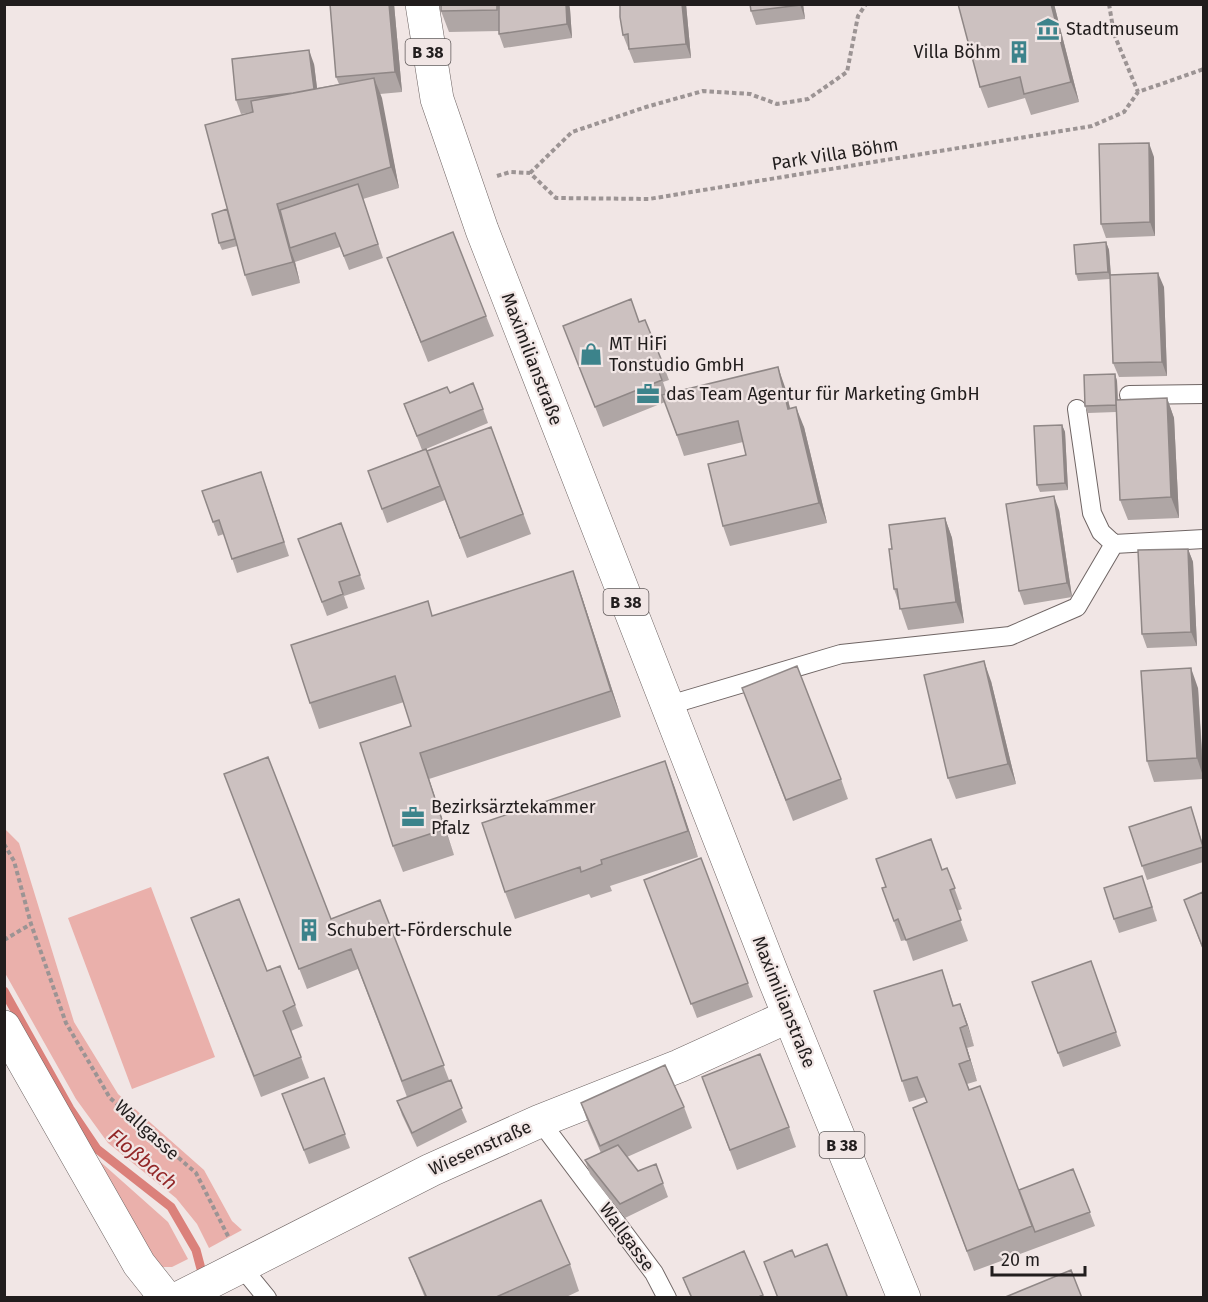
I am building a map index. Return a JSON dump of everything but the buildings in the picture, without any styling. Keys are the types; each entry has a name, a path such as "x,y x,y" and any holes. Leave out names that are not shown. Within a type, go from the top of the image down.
{"main road":[{"name":"Maximilianstraße","path":"422,4 437,99 466,187 666,706 904,1298"},
{"name":"Wiesenstraße","path":"200,1285 431,1170 540,1121 679,1066 789,1016"},
{"path":"4,1027 140,1264 200,1285"}],"lane":[{"path":"1129,394 1203,394"},
{"path":"1077,409 1092,513 1101,532 1114,544 1203,539"},
{"path":"666,706 841,654 1010,636 1077,607 1114,544"},
{"name":"Wallgasse","path":"540,1121 654,1273 668,1298"},
{"path":"200,1285 267,1298"}],"path":[{"path":"466,187 510,172 530,173 572,132 703,91 750,94 777,104 808,99 847,72 858,16 866,4"},
{"path":"1109,4 1114,34 1138,92"},
{"name":"Park Villa Böhm","path":"530,173 556,198 649,199 1092,126 1124,112 1138,92 1203,69"},
{"name":"Wallgasse","path":"4,844 14,861 31,924 66,1023 110,1098 196,1173 200,1285"},
{"path":"4,940 31,924"}],"shaded area":[{"path":"4,828 19,843 74,1022 118,1094 204,1170 232,1221 242,1230 209,1248 197,1224 176,1198 108,1143 76,1099 5,973"},
{"path":"151,887 215,1057 132,1089 68,918"},
{"path":"95,1157 168,1222 188,1259 172,1267 156,1267"}],"waterway":[{"name":"Floßbach","path":"4,991 70,1109 97,1149 171,1207 196,1250 204,1280"}],"place":[{"name":"Stadtmuseum","path":"1048,29"},
{"name":"Villa Böhm","path":"1019,52"},
{"name":"MT HiFi Tonstudio GmbH","path":"591,354"},
{"name":"das Team Agentur für Marketing GmbH","path":"648,394"},
{"name":"Bezirksärztekammer Pfalz","path":"413,817"},
{"name":"Schubert-Förderschule","path":"309,930"}]}
